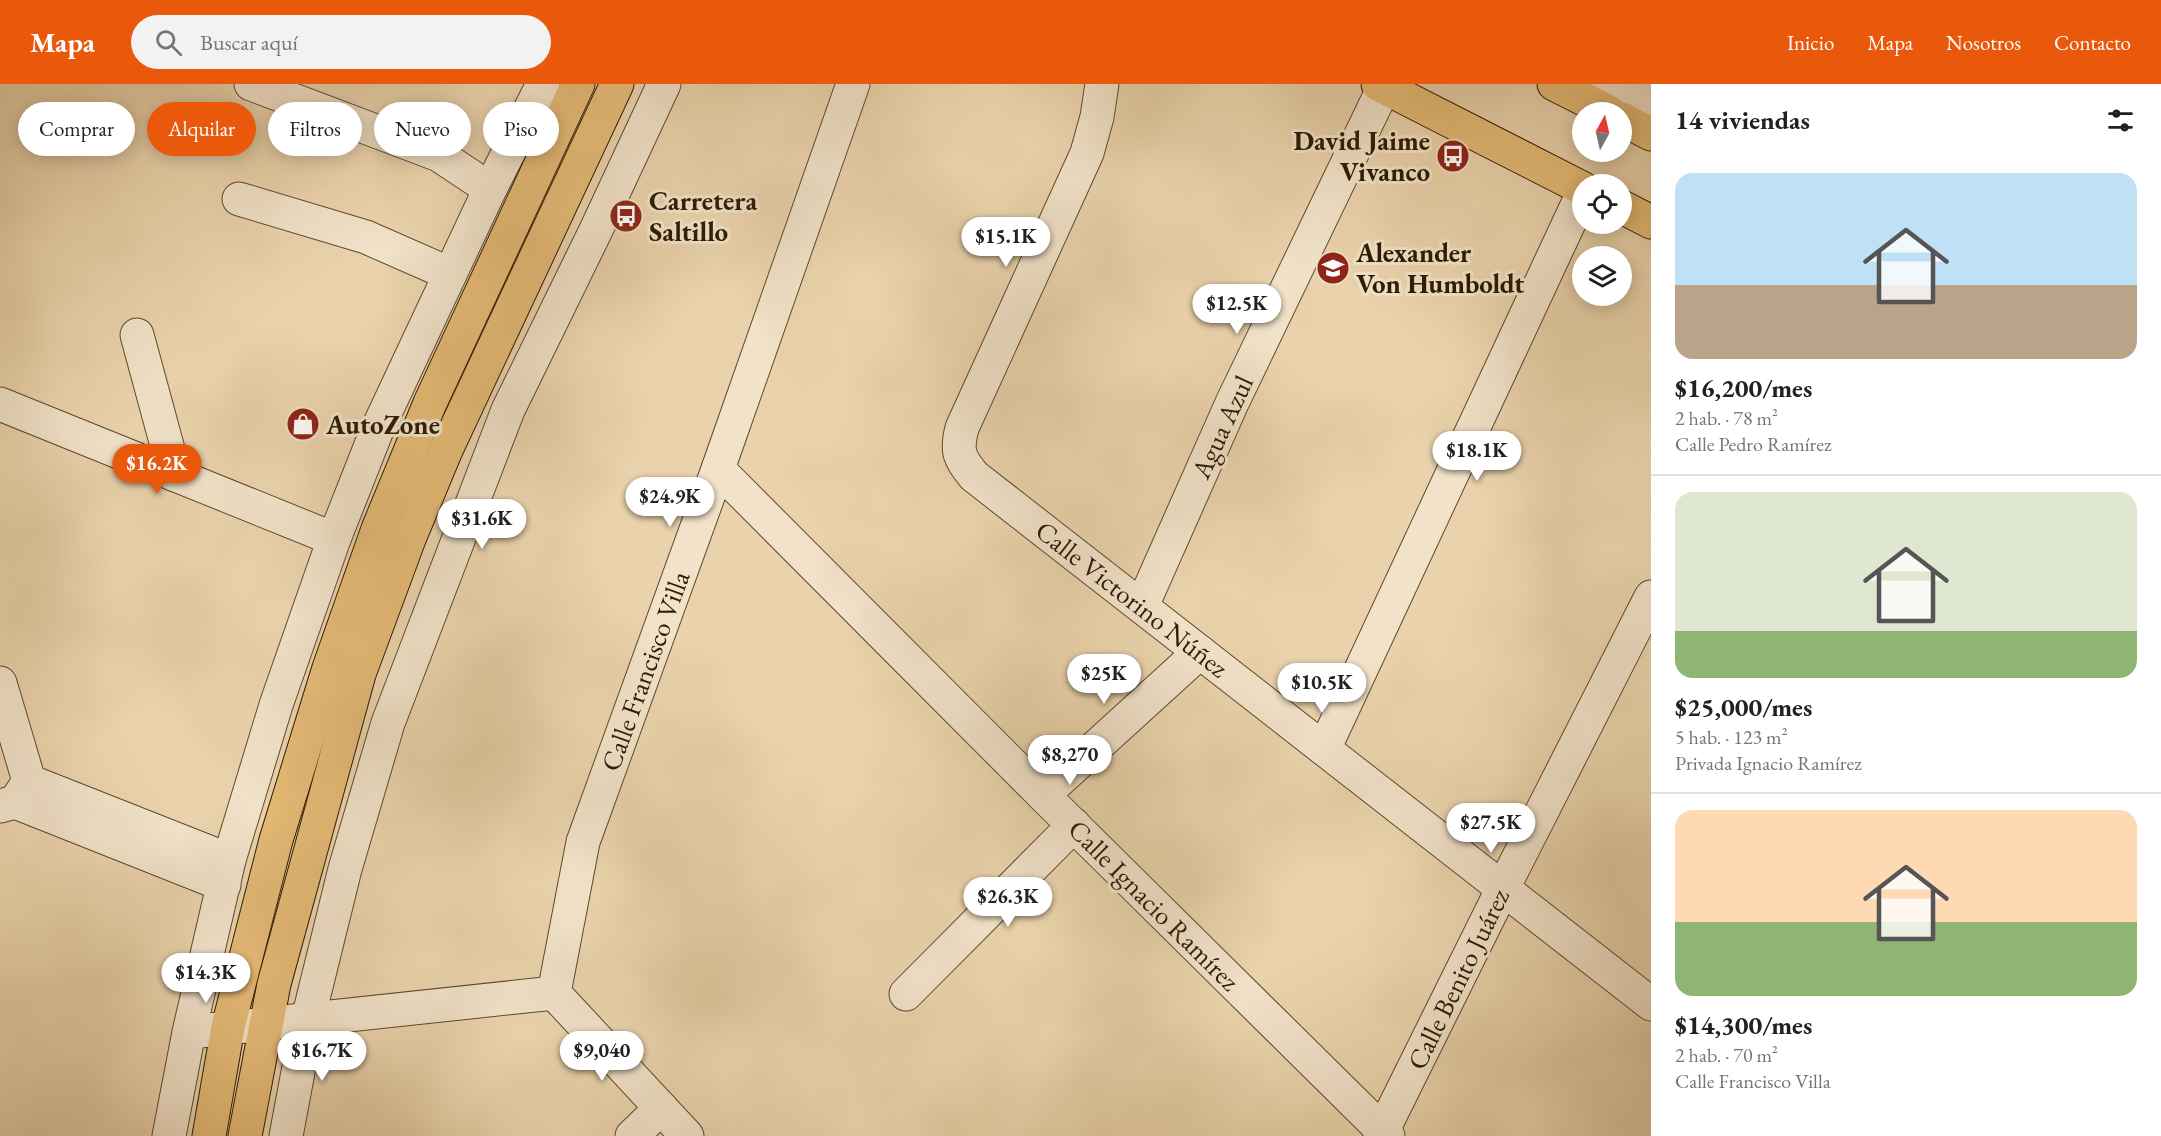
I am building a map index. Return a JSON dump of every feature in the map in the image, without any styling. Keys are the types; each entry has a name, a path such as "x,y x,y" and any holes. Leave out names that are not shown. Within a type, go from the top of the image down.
{"main road":[{"path":"209,1136 228,1027 276,840 329,668 378,529 429,403 578,84"},
{"path":"245,1136 274,984 359,675 409,539 446,450 617,84"},
{"path":"1554,84 1589,102"},
{"path":"1381,86 1572,183"},
{"path":"1632,124 1651,134"},
{"path":"1632,212 1651,222"}],"street":[{"path":"251,84 439,155 490,189"},
{"path":"169,1136 189,1032 226,873 276,705 334,539 377,430 490,189 543,84"},
{"path":"286,1136 308,1019 345,869 388,723 508,410 664,84"},
{"name":"Calle Francisco Villa","path":"554,993 583,842 718,469 853,84"},
{"name":"Calle Victorino Núñez","path":"1102,84 1097,117 1087,153 962,428 958,441 959,454 974,476 1651,1004"},
{"path":"1592,84 1651,114"},
{"path":"1645,84 1651,87"},
{"name":"Agua Azul","path":"1142,606 1232,403 1381,86"},
{"path":"239,199 366,237 450,274"},
{"path":"1324,749 1572,216"},
{"path":"137,335 175,475"},
{"path":"0,404 334,539"},
{"name":"Calle Ignacio Ramírez","path":"718,469 1384,1134"},
{"name":"Calle Benito Juárez","path":"1384,1134 1502,890 1651,597"},
{"path":"1043,795 1200,652"},
{"path":"0,683 15,796 226,873"},
{"path":"906,994 1074,825"},
{"path":"189,1032 554,993 687,1136"},
{"path":"632,1136 661,1108"}],"place":[{"name":"David Jaime Vivanco","path":"1453,156"},
{"name":"Carretera Saltillo","path":"626,216"},
{"name":"Alexander Von Humboldt","path":"1333,268"},
{"name":"AutoZone","path":"303,424"}]}
